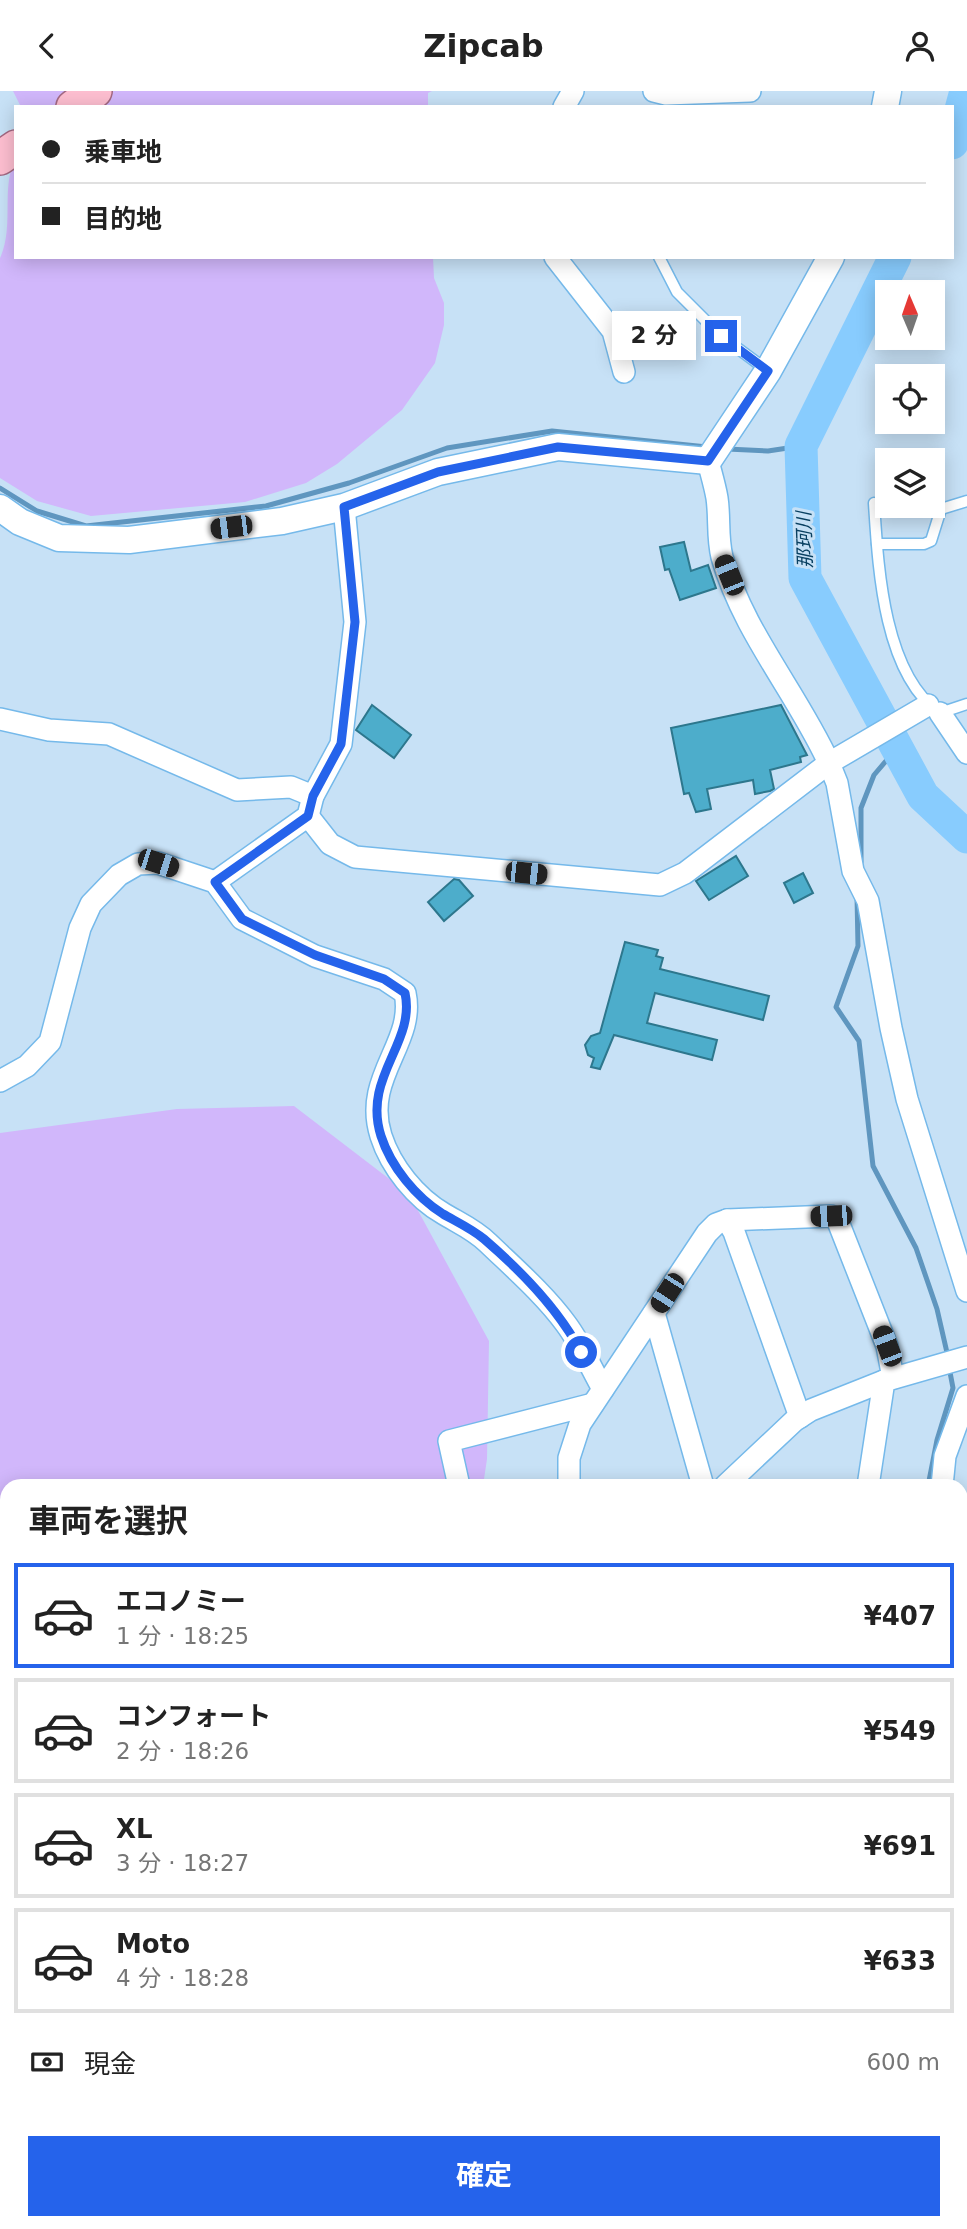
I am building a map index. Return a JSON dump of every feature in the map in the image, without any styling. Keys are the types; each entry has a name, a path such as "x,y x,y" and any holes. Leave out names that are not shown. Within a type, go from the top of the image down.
{"main road":[{"path":"76,105 95,91"}],"street":[{"path":"654,91 750,91"},
{"path":"557,259 612,331 624,372"},
{"path":"830,259 768,371 708,461 717,500 717,529 722,557 769,660 833,760 853,871 868,901 907,1099 967,1291"},
{"path":"0,508 20,522 59,538 115,540 282,521 344,507 438,472 558,447 708,461"},
{"path":"215,882 311,806 341,744 351,677 355,622 344,507"},
{"path":"0,719 49,730 109,734 237,790 291,787 311,806 330,844 355,857 660,884 685,873 833,760 929,709 967,753"},
{"path":"0,1081 27,1066 50,1042 80,928 91,904 119,875 138,864 158,863 215,882 242,919 315,955 384,979 405,993 408,1006 405,1023 387,1061 377,1097 380,1135 388,1153 422,1199 486,1241 566,1324 598,1397"},
{"path":"569,1479 572,1442 598,1397 707,1233 716,1224 727,1220 831,1216 837,1219 887,1346 889,1380 869,1479"},
{"path":"727,1220 734,1232 800,1417"},
{"path":"654,1313 701,1479"},
{"path":"734,1479 811,1410 889,1380 967,1357"},
{"path":"943,1479 946,1456 967,1396"},
{"path":"457,1479 449,1441 598,1397"}],"lane":[{"path":"660,259 677,292 721,336 768,371"},
{"path":"877,544 924,544 931,541 941,509 967,501"},
{"path":"874,503 881,590 891,634 929,709 967,704"}],"shaded area":[{"path":"13,91 73,91 56,105 20,105"},
{"path":"111,91 432,91 428,93 428,105 92,105"},
{"path":"14,163 14,259 433,259 434,278 444,303 444,325 435,363 402,410 337,464 306,483 245,502 91,516 37,501 0,478 0,258 7,233 11,169"},
{"path":"294,1106 409,1194 489,1341 487,1459 484,1479 0,1479 0,1133 177,1109"}],"building":[{"path":"684,542 691,571 708,565 716,588 680,600 669,569 665,570 660,547"},
{"path":"372,705 411,735 394,758 356,730"},
{"path":"781,705 807,755 800,757 801,762 770,770 774,789 770,791 755,794 753,780 707,789 711,809 696,812 689,793 684,794 671,728"},
{"path":"736,856 748,876 709,900 696,881"},
{"path":"803,873 813,893 794,903 784,883"},
{"path":"454,879 459,880 473,896 444,921 428,902"},
{"path":"625,942 658,950 656,956 663,958 660,969 769,996 763,1020 655,993 647,1023 717,1040 712,1060 614,1035 600,1069 591,1067 594,1058 588,1055 585,1045 591,1036 600,1033"}],"waterway":[{"name":"那珂川","path":"954,136 966,91"},
{"name":"那珂川","path":"894,259 801,446 805,578 923,796 967,837"},
{"path":"0,488 37,511 86,526 266,506 349,483 447,448 552,431 707,447"},
{"path":"727,449 768,451 801,446"},
{"path":"861,862 861,808 874,775 897,748"},
{"path":"857,896 858,946 836,1007 859,1041 873,1166 916,1248 937,1309 948,1357"},
{"path":"929,1479 937,1440 953,1388 949,1367"}],"route":[{"path":"581,1352 566,1324 501,1256 471,1229 422,1199 388,1153 380,1135 377,1097 387,1061 405,1023 408,1006 405,993 384,979 315,955 242,919 215,882 308,816 313,796 341,744 351,677 355,622 344,507 438,472 515,453 558,447 708,461 736,423 768,371 721,336"}]}
